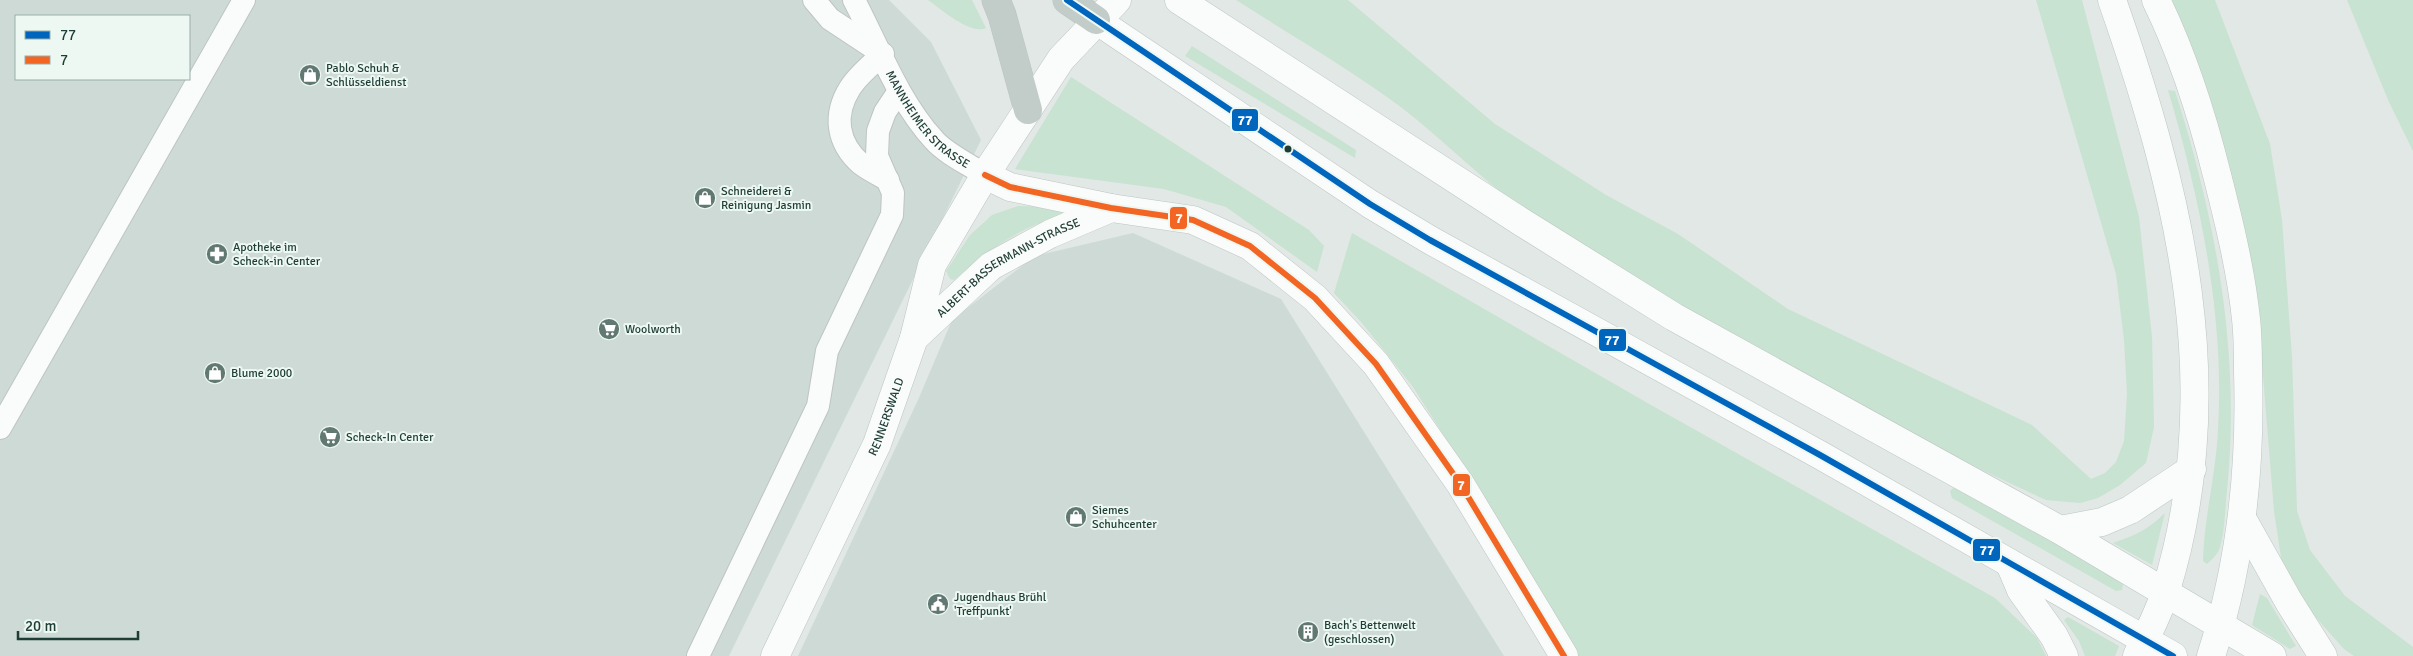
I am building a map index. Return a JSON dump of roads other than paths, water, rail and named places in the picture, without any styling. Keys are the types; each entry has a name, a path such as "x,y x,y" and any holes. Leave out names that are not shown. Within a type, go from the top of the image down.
{"highway":[{"path":"996,0 1002,15 1028,110"},
{"path":"1067,0 1096,20"}],"main road":[{"name":"RENNERSWALD","path":"775,656 878,444 914,338 932,265 984,175 1061,59 1117,0"},
{"path":"1180,0 1515,218 1674,317 2060,530 2272,656"},
{"path":"2112,0 2133,60 2163,159 2177,221 2189,292 2195,379 2192,469 2182,528 2165,592 2141,648"},
{"path":"2156,0 2203,117 2228,217 2246,319 2250,428 2243,520 2221,626 2211,656"},
{"path":"1096,20 1370,204 1430,240 1820,455 2010,564 2103,614 2141,648 2173,656"},
{"name":"ALBERT-BASSERMANN-STRASSE","path":"984,175 1010,187 1111,208 1193,220 1250,246 1315,298 1376,364 1455,477 1564,656"},
{"name":"ALBERT-BASSERMANN-STRASSE","path":"914,338 991,266 1050,234 1111,208"},
{"path":"2060,530 2102,522 2130,510 2192,469"},
{"path":"2243,520 2289,602 2323,656"},
{"path":"2010,564 2021,590 2054,636 2064,656"}],"lane":[{"path":"0,428 244,0"},
{"name":"MANNHEIMER STRASSE","path":"814,0 830,18 883,54"},
{"name":"MANNHEIMER STRASSE","path":"854,0 883,54 899,91 935,141 984,175"},
{"path":"883,54 850,88 842,109 839,129 846,148 862,164 888,180"},
{"path":"698,656 818,406 827,351 892,215 893,193 877,156 878,131 885,112 899,91"}],"place":[{"name":"Pablo Schuh & Schlüsseldienst","path":"310,75"},
{"name":"Schneiderei & Reinigung Jasmin","path":"705,198"},
{"name":"Apotheke im Scheck-in Center","path":"217,254"},
{"name":"Woolworth","path":"609,329"},
{"name":"Blume 2000","path":"215,373"},
{"name":"Scheck-In Center","path":"330,437"},
{"name":"Siemes Schuhcenter","path":"1076,517"},
{"name":"Jugendhaus Brühl 'Treffpunkt'","path":"938,604"},
{"name":"Bach's Bettenwelt (geschlossen)","path":"1308,632"}]}
